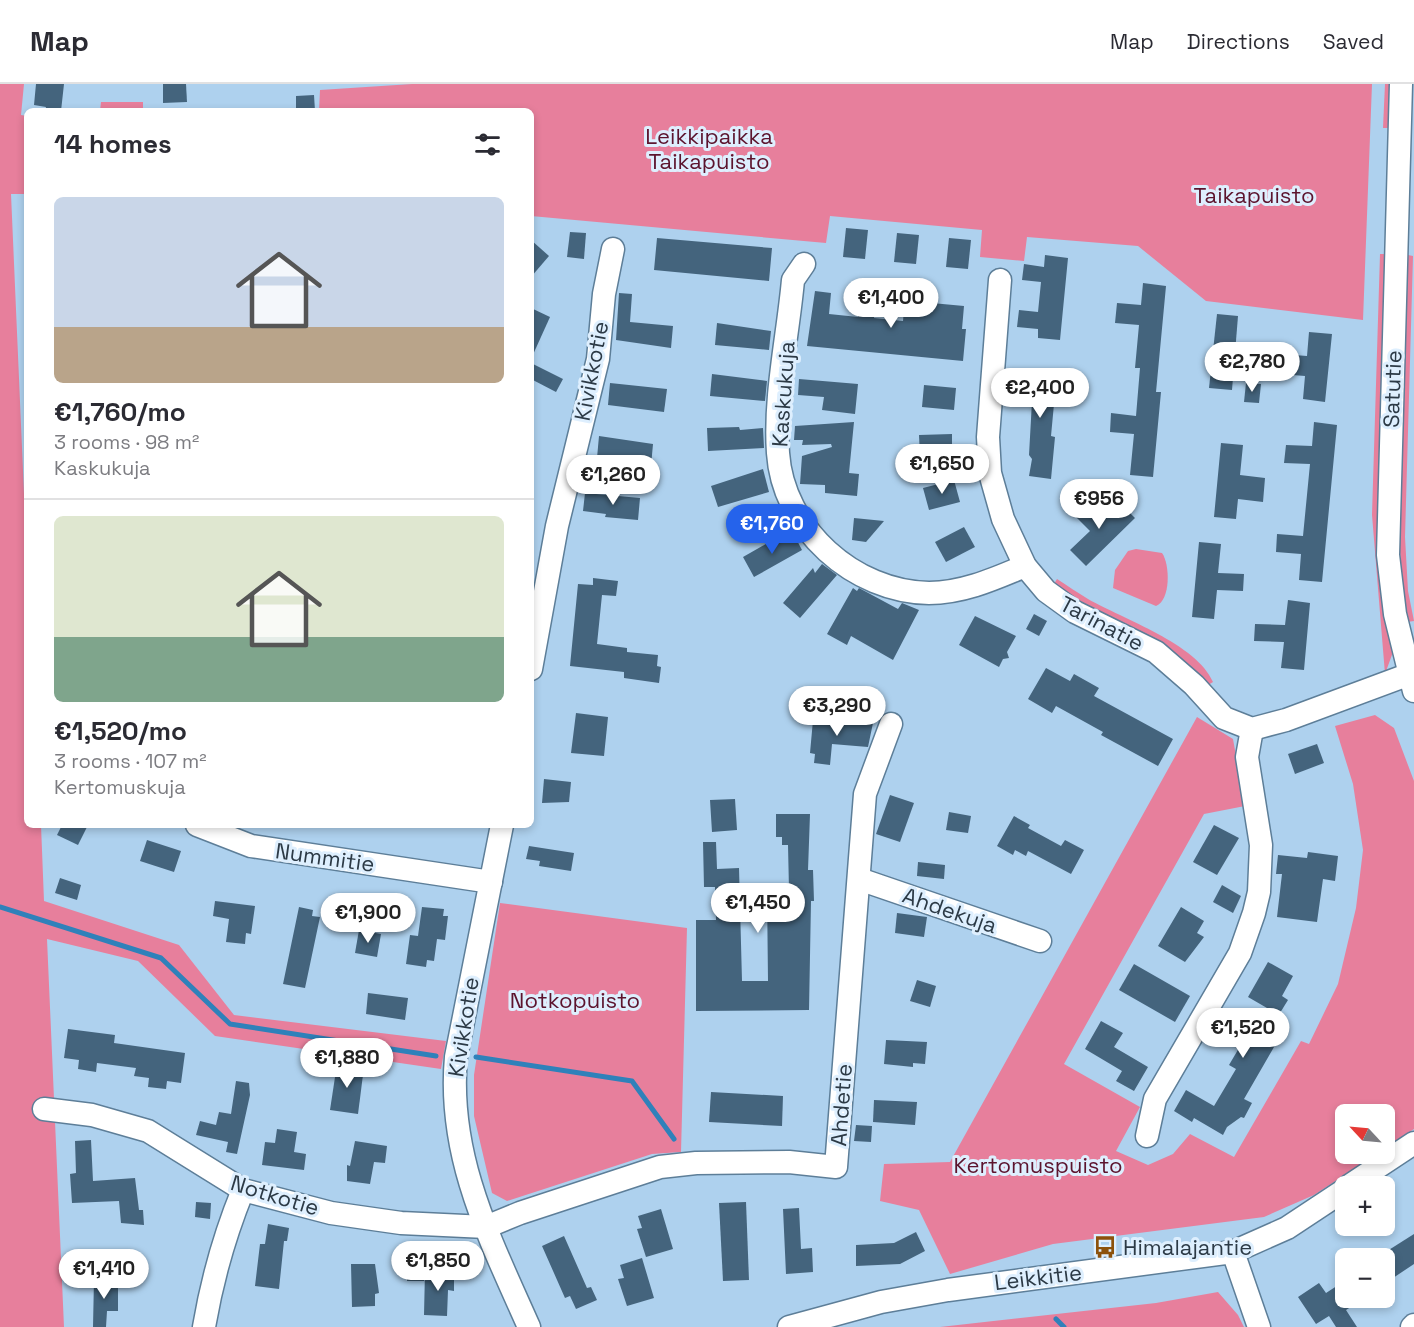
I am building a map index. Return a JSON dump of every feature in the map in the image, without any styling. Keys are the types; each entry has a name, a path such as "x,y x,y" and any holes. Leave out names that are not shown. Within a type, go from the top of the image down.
{"street":[{"name":"Satutie","path":"1401,84 1388,487 1388,555 1395,614 1412,683"},
{"name":"Kivikkotie","path":"534,652 557,526 598,359 604,294 613,249"},
{"name":"Kaskukuja","path":"804,264 793,280 779,414 778,454 787,492 806,526 826,550 844,565 874,582 901,590 929,593 967,588 1025,566"},
{"name":"Tarinatie","path":"1000,280 988,456 993,487 1003,519 1025,566 1062,604 1156,652 1194,685 1224,718 1252,729"},
{"path":"1147,1136 1155,1099 1240,953 1254,913 1259,892 1261,845 1259,820 1247,757 1252,729 1412,683"},
{"name":"Ahdetie","path":"486,1227 520,1213 660,1167 696,1163 789,1162 836,1167 865,794 891,724"},
{"name":"Nummitie","path":"207,828 251,846 491,882"},
{"name":"Kivikkotie","path":"501,828 456,1057 453,1085 456,1126 468,1183 529,1327"},
{"name":"Ahdekuja","path":"859,879 1040,941"},
{"name":"Notkotie","path":"44,1109 92,1115 148,1131 243,1190 343,1215 402,1223 486,1227"},
{"name":"Leikkitie","path":"1365,1176 1414,1143"},
{"path":"204,1327 212,1283 231,1219 243,1190"},
{"name":"Leikkitie","path":"789,1327 863,1307 948,1290 1233,1252 1287,1228 1335,1196"},
{"path":"1233,1252 1259,1327"}],"green space":[{"path":"0,84 24,84 21,115 24,116 24,194 11,194 24,494 24,828 41,828 44,901 179,945 234,1015 446,1041 441,1069 215,1036 138,961 47,939 64,1327 0,1327"},
{"name":"Taikapuisto","path":"412,84 1372,84 1363,320 1206,301 1138,246 1027,237 1024,261 980,257 982,230 830,216 826,243 534,216 534,108 319,108 320,90"},
{"path":"1385,84 1391,84 1388,128 1383,128"},
{"path":"101,102 143,102 143,108 100,108"},
{"path":"1380,254 1384,254 1385,288 1379,534 1384,606 1393,652 1385,674 1372,515"},
{"path":"1408,255 1413,256 1405,537 1408,591 1414,621 1407,622 1399,542"},
{"path":"1136,549 1162,553 1165,558 1168,573 1167,589 1161,602 1156,606 1113,588 1115,570 1128,551"},
{"path":"1057,579 1088,599 1176,644 1204,668 1213,682 1208,685 1054,584"},
{"name":"Kertomuspuisto","path":"1375,715 1394,728 1414,781 1414,1129 1395,1141 1395,1104 1335,1104 1335,1164 1362,1164 1343,1176 1335,1176 1335,1181 1314,1195 1264,1217 1053,1244 950,1274 919,1210 880,1201 884,1164 950,1162 1197,717 1233,739 1245,806 1204,814 1064,1064 1140,1107 1116,1151 1148,1165 1173,1154 1190,1134 1234,1157 1301,1041 1309,1044 1338,984 1356,908 1363,850 1353,784 1335,726"},
{"name":"Notkopuisto","path":"500,903 687,928 681,1152 652,1154 507,1201 492,1193 474,1116 474,1075"},
{"path":"1218,1292 1238,1315 1244,1327 940,1327 1156,1303"}],"building":[{"path":"36,84 64,84 61,108 34,105"},
{"path":"163,84 186,84 187,102 163,103"},
{"path":"314,95 315,108 296,108 296,96"},
{"path":"846,228 868,230 865,259 843,257"},
{"path":"570,232 586,233 584,259 567,257"},
{"path":"897,233 919,235 916,264 894,262"},
{"path":"657,238 772,248 769,281 654,270"},
{"path":"949,238 971,240 968,269 946,267"},
{"path":"534,243 549,256 534,274"},
{"path":"1045,255 1068,258 1060,340 1038,338 1038,329 1017,327 1019,310 1038,312 1041,282 1022,280 1024,264 1044,267"},
{"path":"1143,283 1166,286 1156,392 1161,392 1153,477 1130,475 1134,434 1110,432 1111,413 1136,416 1140,368 1135,368 1139,325 1115,323 1117,303 1141,305"},
{"path":"815,291 831,293 829,314 858,317 860,293 876,295 874,318 903,321 905,298 921,299 921,302 964,306 962,329 966,329 963,361 807,346"},
{"path":"619,293 632,294 630,322 673,326 671,348 616,340"},
{"path":"534,309 550,317 534,352"},
{"path":"1217,314 1238,316 1232,390 1209,388"},
{"path":"717,323 771,331 769,350 715,345"},
{"path":"1309,332 1332,334 1325,402 1303,399 1305,376 1280,374 1281,354 1307,356"},
{"path":"534,364 563,379 556,392 534,381"},
{"path":"1032,370 1057,372 1051,436 1055,437 1051,479 1029,476 1032,459 1029,455 1032,401 1011,398 1013,381 1031,383"},
{"path":"712,374 767,381 765,401 710,396"},
{"path":"799,379 858,384 855,414 822,410 824,397 798,395"},
{"path":"610,383 667,389 664,412 608,405"},
{"path":"1246,383 1261,384 1259,403 1244,402"},
{"path":"924,385 956,388 954,410 922,407"},
{"path":"854,422 849,473 859,474 857,496 825,493 825,485 800,484 802,456 832,447 831,444 802,445 803,440 794,440 795,426"},
{"path":"1314,422 1337,425 1322,582 1299,580 1301,554 1276,552 1277,534 1303,536 1310,464 1284,463 1286,445 1312,446"},
{"path":"739,427 740,430 763,428 764,448 708,451 707,428"},
{"path":"952,434 952,456 920,457 919,435"},
{"path":"599,436 653,444 651,466 597,458"},
{"path":"1221,443 1243,445 1240,475 1265,478 1263,502 1238,499 1236,519 1214,517"},
{"path":"763,469 769,492 718,507 711,486"},
{"path":"954,480 960,502 929,510 923,488"},
{"path":"585,493 640,498 638,520 605,517 606,514 583,511"},
{"path":"1085,501 1102,518 1119,502 1135,518 1086,566 1070,550 1090,531 1072,513"},
{"path":"854,518 884,521 866,542 852,540"},
{"path":"964,527 975,547 946,562 935,542"},
{"path":"793,533 802,550 754,577 743,557 771,541 773,545"},
{"path":"1199,542 1221,544 1218,573 1244,574 1243,591 1217,590 1214,619 1192,617"},
{"path":"822,564 837,575 800,618 783,603 813,568 815,573"},
{"path":"593,578 618,581 616,596 602,595 597,644 627,648 627,652 658,655 657,666 661,667 659,683 624,678 624,672 570,666 578,584 593,585"},
{"path":"853,588 857,591 859,588 898,609 902,603 919,610 893,660 851,636 847,645 827,634"},
{"path":"1288,600 1310,603 1304,670 1281,668 1284,642 1254,641 1255,624 1285,625"},
{"path":"1034,614 1047,621 1039,636 1026,629"},
{"path":"975,616 1016,636 1007,652 1009,658 1003,659 999,667 959,645"},
{"path":"1046,668 1070,681 1074,674 1099,688 1094,696 1173,739 1158,766 1101,735 1103,732 1056,706 1052,713 1028,699"},
{"path":"576,713 608,717 604,756 571,753"},
{"path":"813,720 873,723 868,747 832,744 830,765 814,763 815,754 810,753"},
{"path":"1317,744 1324,763 1295,774 1288,754"},
{"path":"544,779 571,782 569,802 542,803"},
{"path":"890,795 914,803 900,842 876,834"},
{"path":"735,799 737,830 712,832 710,800"},
{"path":"949,812 971,816 968,833 946,830"},
{"path":"776,814 810,814 808,870 813,870 814,901 811,901 809,1010 696,1011 696,920 716,920 715,887 704,887 703,842 716,842 717,869 739,868 742,981 768,981 767,891 789,890 788,845 782,845 782,837 776,837"},
{"path":"1014,816 1030,825 1028,828 1061,846 1065,840 1084,850 1071,874 1028,851 1026,856 1015,850 1013,855 997,846"},
{"path":"1214,825 1239,838 1217,875 1193,862"},
{"path":"60,828 86,828 78,845 57,835"},
{"path":"147,840 181,851 174,872 140,861"},
{"path":"529,846 574,853 571,871 539,866 540,861 526,859"},
{"path":"1308,852 1338,856 1335,881 1323,879 1317,922 1277,917 1282,874 1276,874 1278,855 1307,858"},
{"path":"918,862 945,865 944,879 917,876"},
{"path":"60,878 81,885 77,900 55,893"},
{"path":"1222,885 1241,896 1233,913 1213,902"},
{"path":"215,901 255,906 251,934 246,933 245,944 226,942 229,919 213,916"},
{"path":"299,907 313,910 312,916 320,917 305,988 283,984"},
{"path":"422,907 444,909 443,916 448,916 445,940 437,939 434,961 427,960 426,967 406,964 410,935 418,936"},
{"path":"1181,907 1204,921 1197,933 1204,937 1185,962 1158,946"},
{"path":"897,913 927,917 924,937 895,933"},
{"path":"359,930 381,934 377,957 355,953"},
{"path":"1268,962 1293,976 1282,996 1288,1000 1267,1034 1278,1040 1244,1099 1252,1103 1244,1118 1241,1117 1227,1127 1223,1135 1194,1118 1192,1122 1174,1111 1186,1090 1214,1106 1236,1069 1229,1065 1242,1043 1246,1045 1267,1008 1248,997"},
{"path":"1134,964 1190,996 1175,1022 1119,990"},
{"path":"917,980 936,986 930,1007 910,1001"},
{"path":"368,993 408,998 405,1020 366,1014"},
{"path":"1101,1021 1123,1033 1114,1047 1148,1067 1134,1091 1116,1081 1122,1071 1085,1049"},
{"path":"68,1029 115,1035 114,1043 185,1053 181,1083 167,1081 166,1089 148,1087 149,1078 134,1076 136,1068 97,1063 96,1072 78,1069 79,1060 64,1058"},
{"path":"886,1040 927,1042 925,1064 913,1063 913,1067 884,1064"},
{"path":"337,1064 364,1067 358,1114 330,1110"},
{"path":"236,1081 249,1083 250,1095 237,1154 226,1152 228,1142 196,1135 200,1121 216,1125 219,1112 231,1114"},
{"path":"711,1092 783,1096 782,1126 709,1122"},
{"path":"874,1100 917,1102 915,1125 873,1122"},
{"path":"856,1125 872,1126 871,1142 854,1141"},
{"path":"277,1129 297,1132 294,1152 306,1154 304,1170 262,1165 265,1142 275,1143"},
{"path":"91,1140 93,1181 135,1178 139,1210 143,1210 144,1225 121,1223 119,1201 72,1203 70,1174 76,1173 75,1141"},
{"path":"355,1141 387,1146 385,1163 374,1162 370,1184 347,1181 347,1165 350,1166"},
{"path":"196,1202 211,1203 210,1219 195,1217"},
{"path":"746,1202 749,1280 723,1281 719,1203"},
{"path":"799,1208 801,1249 812,1248 813,1272 786,1274 783,1209"},
{"path":"661,1209 673,1249 646,1257 637,1229 642,1228 638,1216"},
{"path":"268,1224 289,1228 287,1241 284,1241 279,1289 255,1286 260,1244 265,1244"},
{"path":"916,1232 925,1251 900,1264 856,1266 856,1245 894,1243"},
{"path":"1414,1234 1414,1264 1395,1277 1395,1248 1392,1248"},
{"path":"564,1236 587,1288 591,1287 597,1300 576,1309 570,1296 565,1298 542,1246"},
{"path":"408,1255 425,1255 424,1281 407,1281"},
{"path":"642,1258 654,1298 627,1306 618,1279 624,1278 620,1265"},
{"path":"351,1264 375,1264 379,1293 375,1294 375,1306 352,1307"},
{"path":"425,1271 454,1272 454,1291 448,1290 447,1316 424,1315"},
{"path":"94,1279 118,1280 118,1311 107,1311 106,1327 93,1327"},
{"path":"1319,1283 1326,1293 1335,1287 1335,1308 1349,1308 1346,1310 1357,1327 1336,1327 1329,1316 1316,1324 1298,1297"}],"waterway":[{"path":"0,907 161,958 230,1024 436,1056"},
{"path":"476,1057 632,1081 674,1139"},
{"path":"1056,1319 1064,1327"}],"place":[{"name":"Himalajantie","path":"1105,1247"}],"park label":[{"name":"Leikkipaikka Taikapuisto","path":"709,148"}]}
